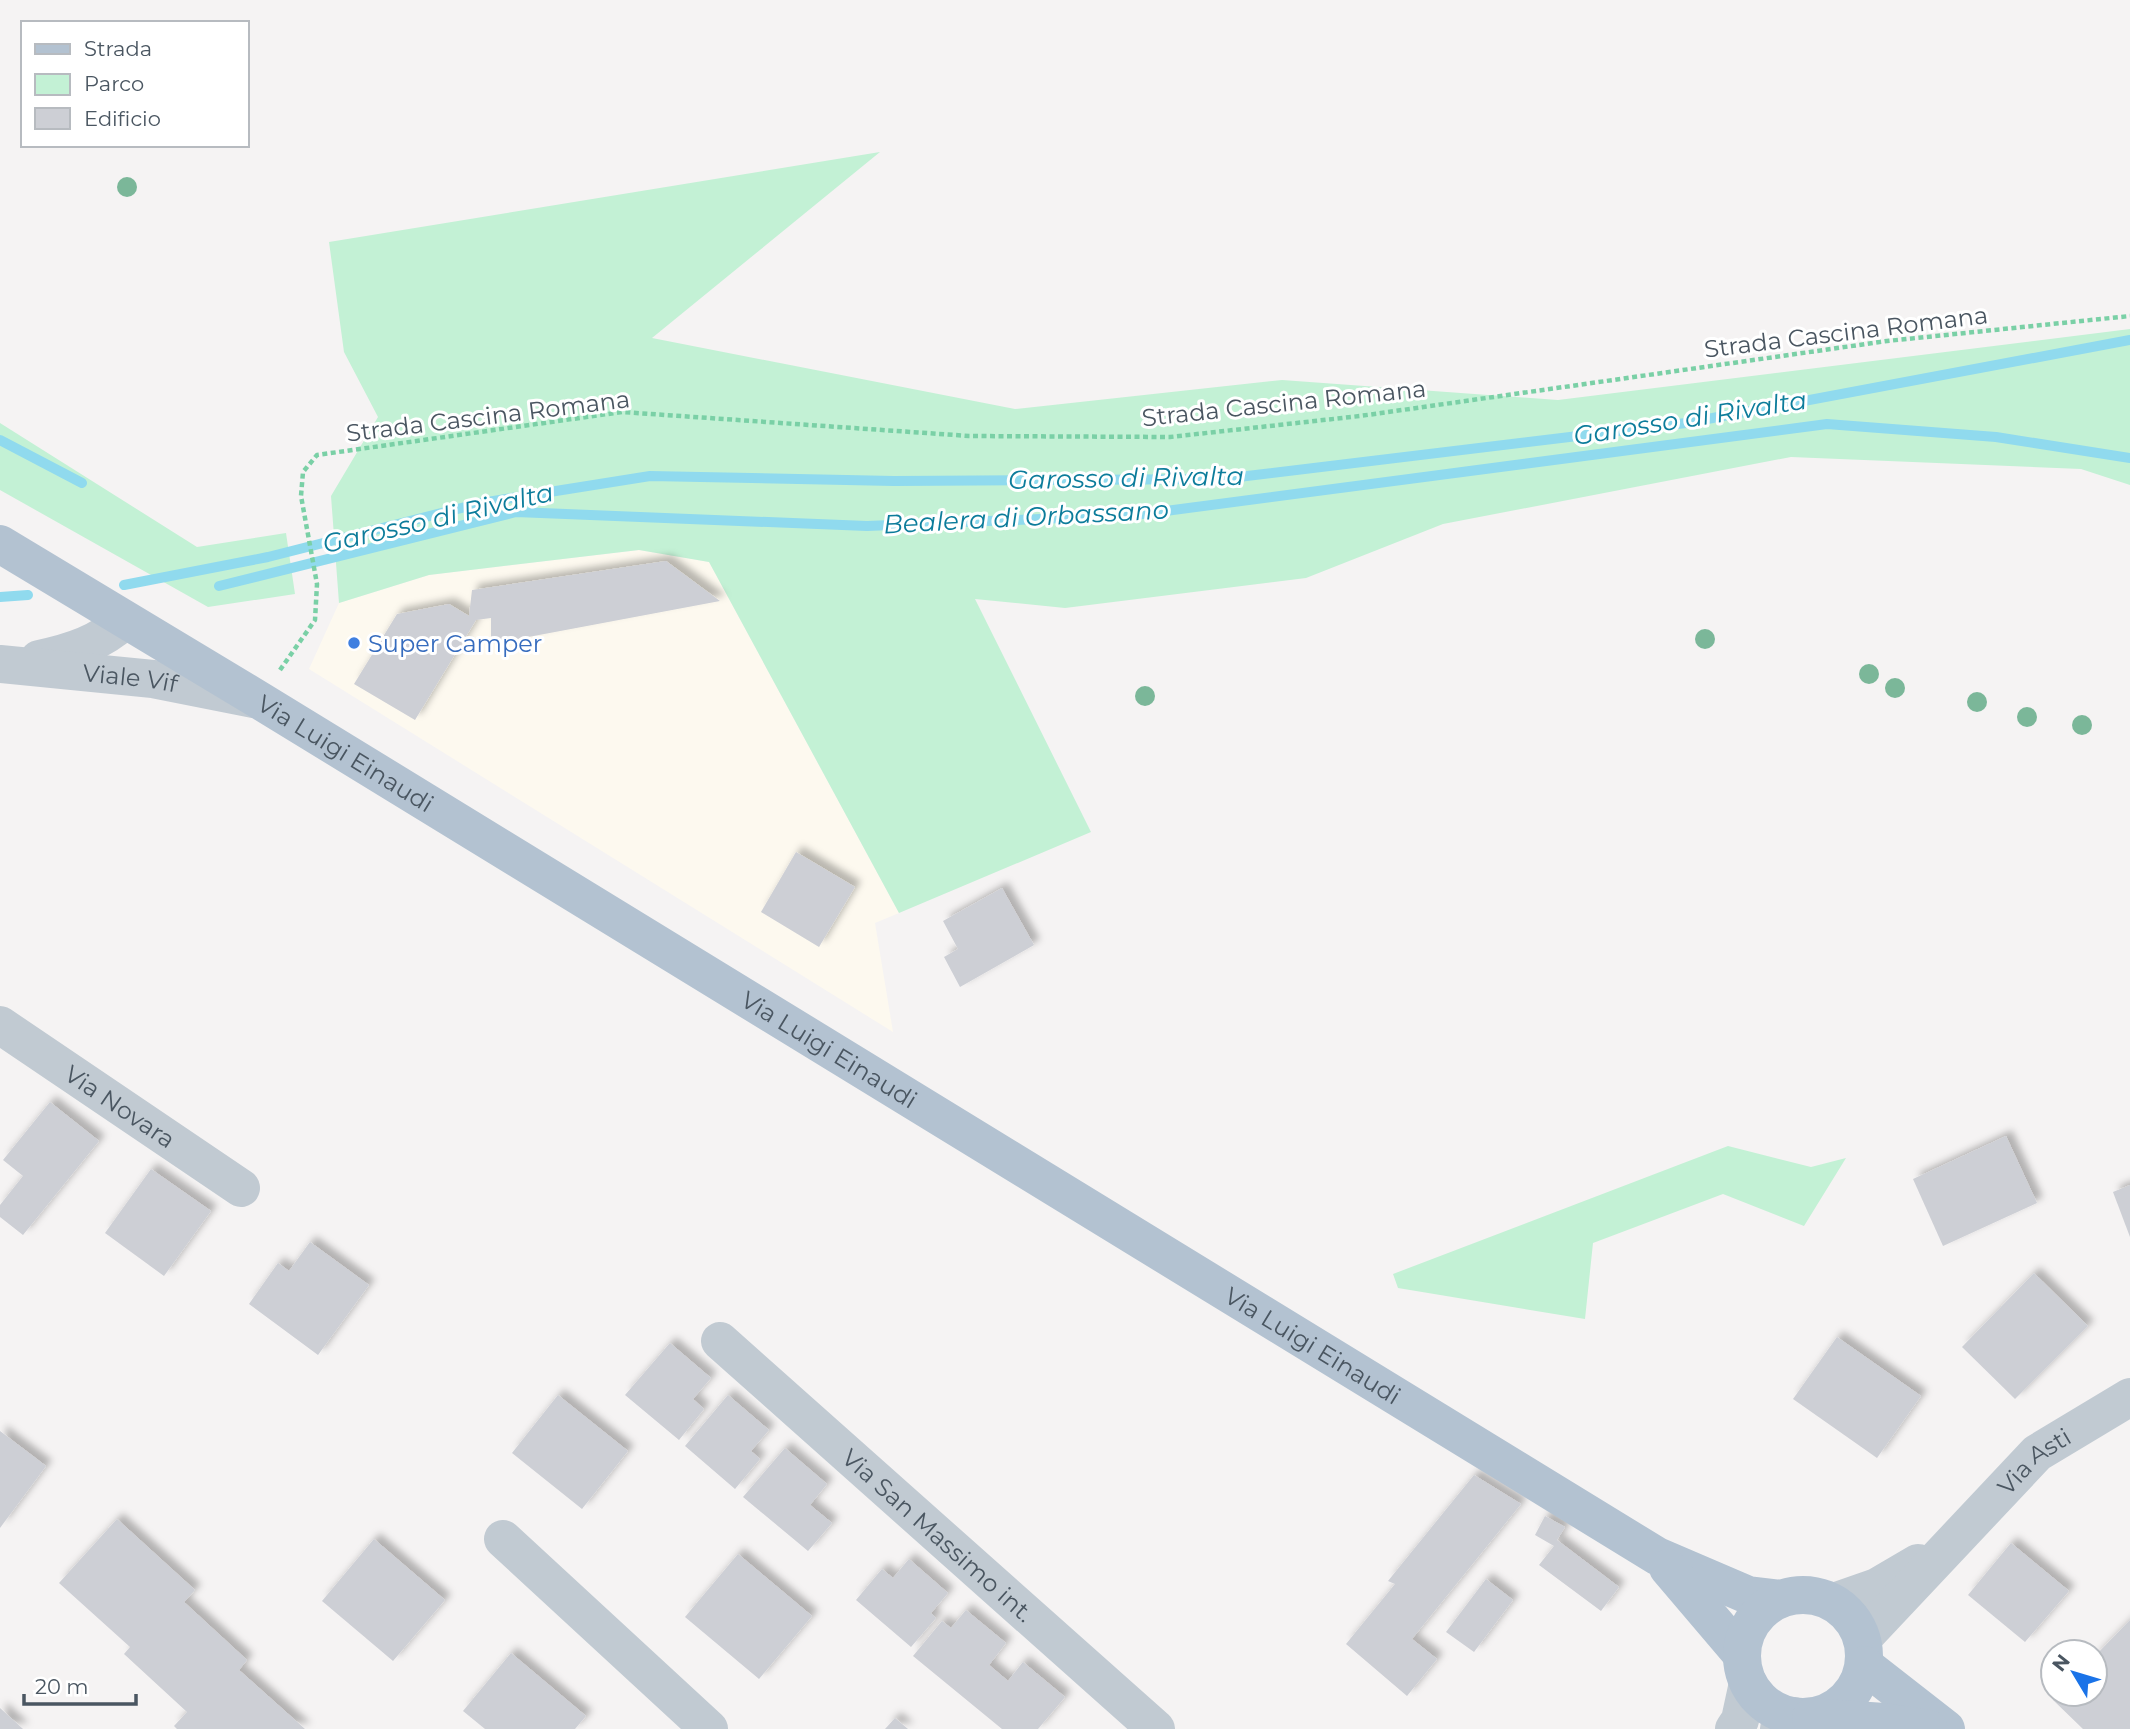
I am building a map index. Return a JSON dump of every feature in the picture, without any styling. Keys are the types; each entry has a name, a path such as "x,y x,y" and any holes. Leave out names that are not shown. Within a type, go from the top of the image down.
{"main road":[{"name":"Via Luigi Einaudi","path":"0,544 260,700 1657,1556 1748,1595 1780,1599 1808,1595 1834,1602"},
{"name":"Via Luigi Einaudi","path":"1657,1556 1702,1604 1745,1669 1759,1699 1775,1711 1794,1721 1884,1722 1929,1729"},
{"path":"1745,1669 1745,1637 1753,1621 1765,1608 1780,1599"},
{"path":"1834,1602 1846,1612 1863,1652 1946,1729"},
{"path":"1794,1721 1829,1712 1846,1700 1858,1684 1863,1652"}],"street":[{"path":"6,664 66,654 95,642 125,620"},
{"name":"Viale Vif","path":"6,664 153,679 260,700"},
{"name":"Via Novara","path":"6,1042 241,1188"},
{"name":"Via San Massimo int.","path":"720,1341 1156,1729"},
{"name":"Via Asti","path":"1863,1652 1952,1542 2037,1453 2130,1396"},
{"path":"503,1539 709,1729"},
{"name":"Via Asti","path":"1834,1602 1877,1587 1952,1542"},
{"path":"1734,1729 1740,1720 1745,1669"}],"path":[{"name":"Strada Cascina Romana","path":"260,700 315,620 317,584 301,496 303,472 317,455 622,412 969,436 1170,436 1360,416 1887,341 2130,316"}],"shaded area":[{"path":"639,550 709,562 899,913 875,923 893,1032 309,669 339,603 429,575"}],"green space":[{"path":"880,152 652,338 1015,409 1282,380 1558,400 2130,329 2130,485 2081,469 1791,457 1443,524 1306,578 1065,608 975,599 1091,832 899,913 709,562 639,550 429,575 339,603 331,496 378,417 344,352 329,242"},
{"path":"0,423 197,547 286,533 295,594 208,607 0,490"},
{"path":"1728,1146 1811,1167 1846,1158 1804,1226 1723,1194 1593,1243 1585,1319 1398,1288 1393,1274"}],"building":[{"path":"666,561 720,601 491,644 491,618 476,620 415,720 354,684 397,614 449,604 469,616 472,590"},
{"path":"796,852 855,887 819,947 761,912"},
{"path":"1002,888 1034,945 960,987 944,957 958,949 943,921"},
{"path":"50,1102 99,1141 23,1235 0,1217 0,1205 23,1176 3,1160"},
{"path":"2006,1136 2037,1203 1943,1246 1913,1179"},
{"path":"151,1169 211,1211 164,1276 105,1233"},
{"path":"2130,1185 2130,1237 2113,1192"},
{"path":"310,1242 369,1285 318,1355 249,1304 278,1263 289,1271"},
{"path":"2034,1273 2088,1326 2015,1399 1962,1347"},
{"path":"1837,1337 1921,1396 1877,1458 1793,1399"},
{"path":"670,1343 711,1378 693,1399 704,1409 679,1440 625,1395"},
{"path":"558,1395 628,1451 582,1509 512,1453"},
{"path":"728,1395 769,1430 751,1451 760,1459 735,1489 685,1446"},
{"path":"0,1431 46,1466 0,1528"},
{"path":"785,1448 827,1484 810,1505 832,1523 808,1551 743,1497"},
{"path":"1474,1475 1521,1504 1412,1639 1437,1659 1407,1696 1346,1644 1395,1584 1388,1581"},
{"path":"1545,1516 1565,1527 1557,1540 1619,1587 1601,1611 1539,1565 1554,1546 1535,1535"},
{"path":"117,1519 195,1590 184,1602 247,1660 239,1670 305,1729 177,1729 174,1726 187,1712 124,1654 130,1647 59,1583"},
{"path":"374,1539 445,1600 393,1661 322,1601"},
{"path":"2011,1543 2069,1591 2025,1642 1968,1595"},
{"path":"738,1554 812,1616 759,1679 685,1617"},
{"path":"909,1559 948,1593 931,1613 936,1618 911,1647 856,1600 882,1569 893,1578"},
{"path":"1486,1579 1513,1600 1474,1652 1446,1632"},
{"path":"966,1610 1006,1643 989,1665 1008,1681 1023,1662 1065,1697 1038,1729 1002,1729 913,1656 942,1621 951,1628"},
{"path":"2130,1620 2130,1729 2083,1729 2061,1708 2109,1708 2109,1642"},
{"path":"511,1653 586,1716 575,1729 485,1729 463,1711"},
{"path":"0,1708 23,1729 0,1729"},
{"path":"895,1718 908,1729 885,1729"}],"waterway":[{"name":"Garosso di Rivalta","path":"124,585 268,557 481,503 650,476 894,481 1222,479 1686,423 2130,340"},
{"name":"Bealera di Orbassano","path":"219,586 516,512 867,526 1135,515 1827,424 1996,437 2130,458"},
{"name":"Bealera di Orbassano","path":"0,440 82,483"},
{"name":"Garosso di Rivalta","path":"0,597 28,595"}],"place":[{"name":"Super Camper","path":"354,643"}]}
